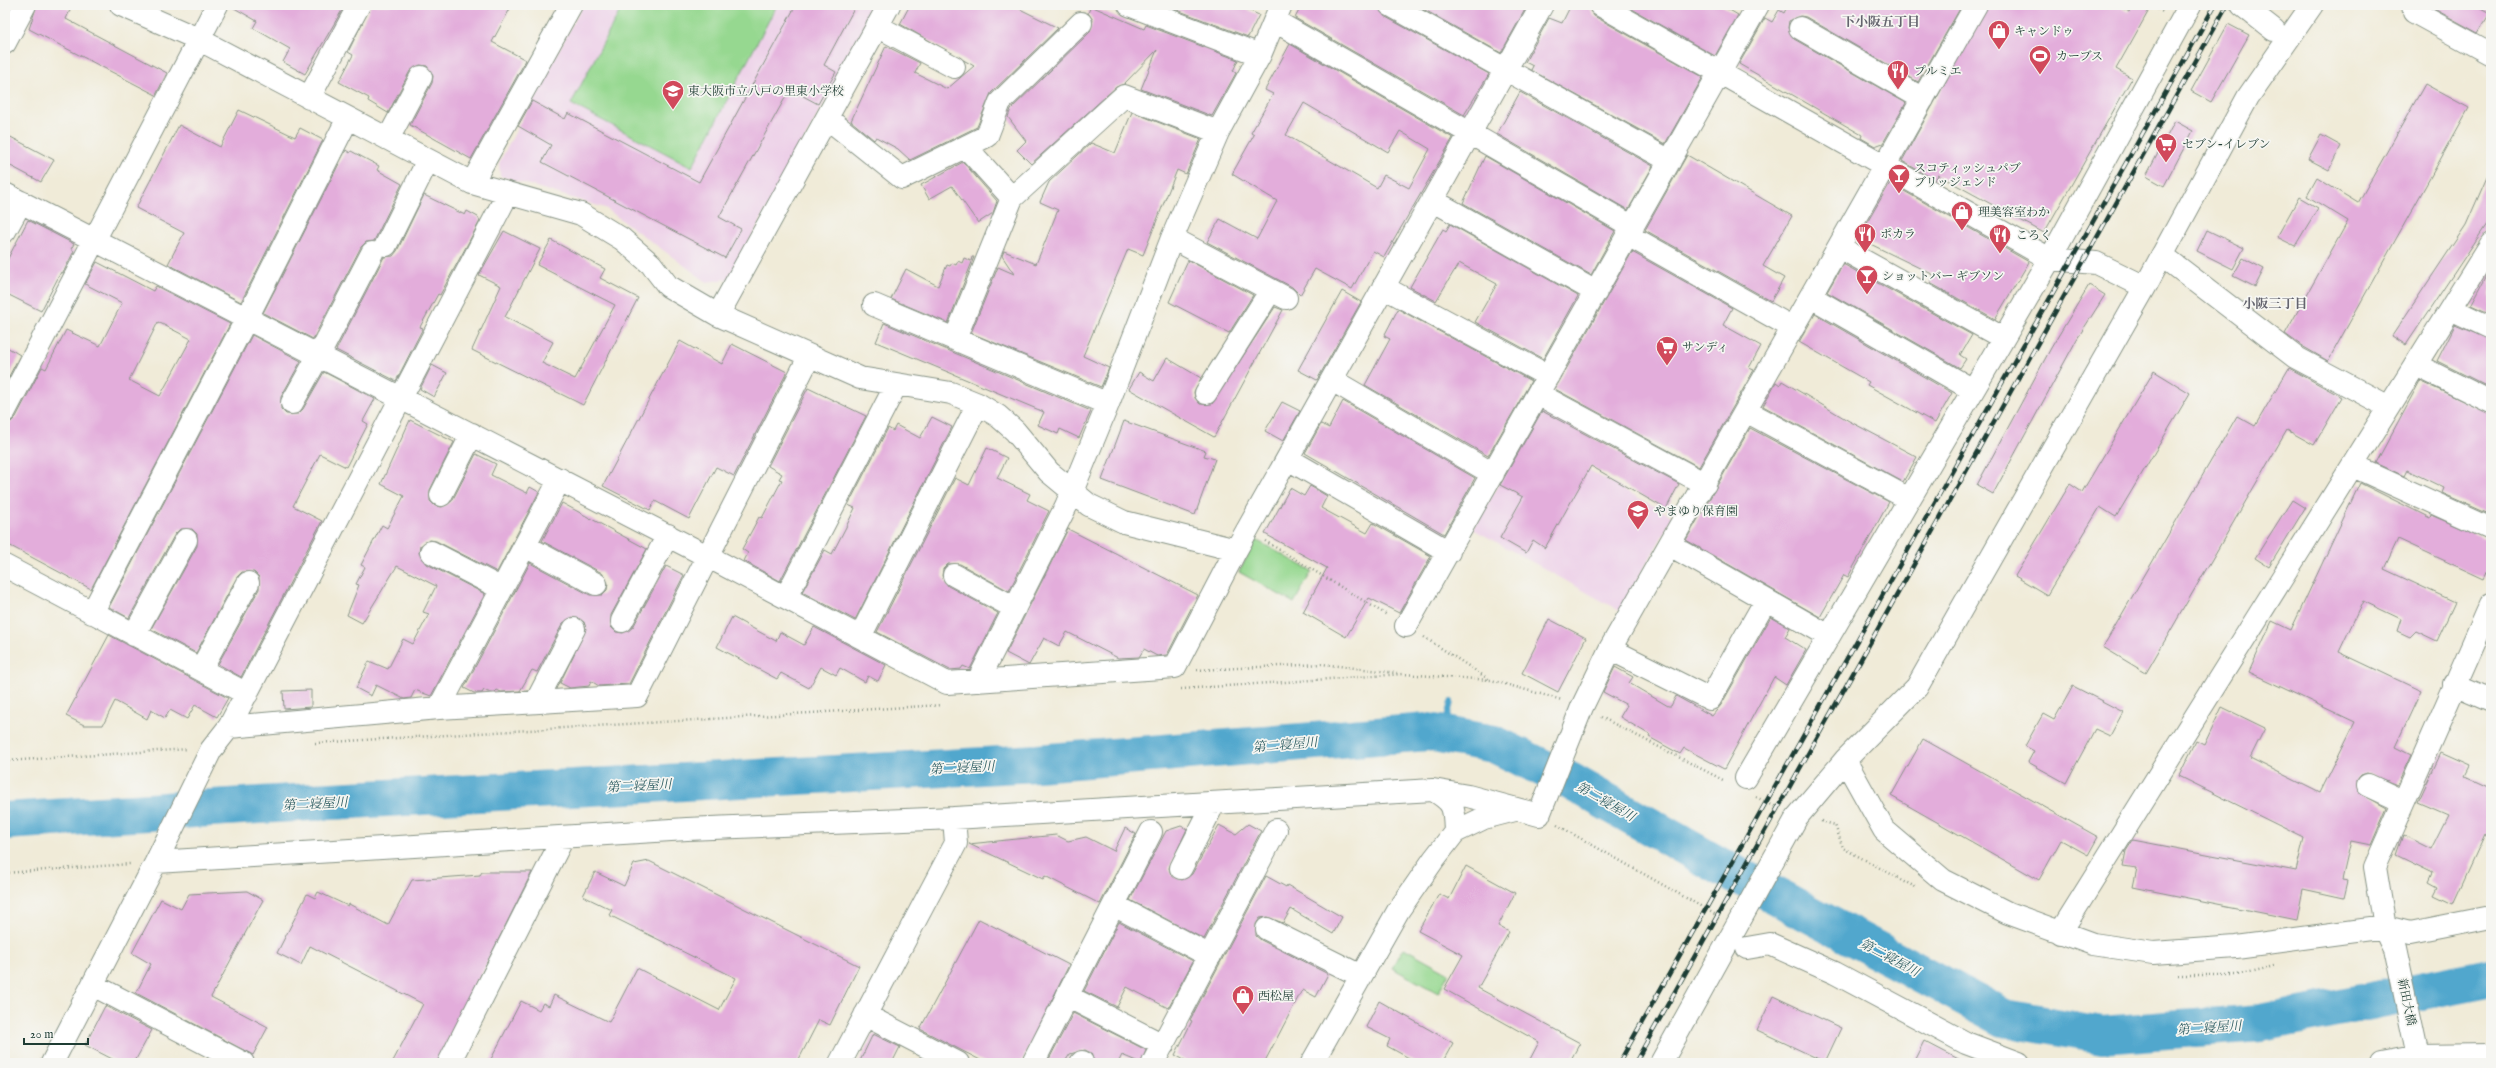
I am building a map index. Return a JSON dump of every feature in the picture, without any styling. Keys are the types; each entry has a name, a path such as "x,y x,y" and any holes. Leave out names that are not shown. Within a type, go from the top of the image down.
{"street":[{"path":"5,43 25,5"},
{"path":"121,5 198,39 472,183 507,195 581,214 622,239 650,264 668,286 718,316 860,378 951,393 978,404 998,416 1015,432 1049,472 1089,506 1124,522 1236,550"},
{"path":"5,412 93,240 217,5"},
{"path":"309,98 360,5"},
{"path":"472,183 571,5"},
{"path":"718,316 889,5"},
{"path":"1129,5 1260,55"},
{"path":"1390,5 1506,68 1670,161"},
{"path":"5,231 13,198 668,535 947,683 1175,667 1236,550 1542,5"},
{"path":"1600,5 2050,259 2096,262 2145,287"},
{"path":"159,856 564,838 687,829 954,818 1433,790 1468,796 1539,814 1582,707 1610,649 1976,5"},
{"path":"1743,786 2050,259 2190,5"},
{"path":"2242,5 2274,30"},
{"path":"1661,1063 1734,926 1797,817 1845,760 1917,687 2145,287 2248,97 2312,5"},
{"path":"2413,5 2414,12 2488,47"},
{"path":"1406,626 1720,73 1752,7"},
{"path":"978,681 1071,492 1108,404 1172,238 1218,132 1260,55 1278,13 1470,134 1793,328"},
{"path":"827,118 902,178 986,136 1000,102 1082,23"},
{"path":"877,26 954,67"},
{"path":"1800,28 1923,98"},
{"path":"388,139 421,77"},
{"path":"955,339 1012,198 1124,96 1218,132"},
{"path":"92,613 247,318 348,118"},
{"path":"966,146 1012,198"},
{"path":"292,403 428,160"},
{"path":"52,1063 159,856 208,756 229,727 247,694 507,195"},
{"path":"1432,200 1596,292"},
{"path":"1172,238 1278,294 1206,393"},
{"path":"2060,933 2491,246"},
{"path":"1839,247 2003,338"},
{"path":"2162,255 2295,357 2389,407"},
{"path":"1383,287 1705,484"},
{"path":"1811,297 1973,390"},
{"path":"874,305 1108,404"},
{"path":"2451,309 2491,328"},
{"path":"229,727 439,708 637,696 709,557 809,357"},
{"path":"2416,365 2491,402"},
{"path":"1332,380 1493,474"},
{"path":"786,598 896,385"},
{"path":"860,637 978,404"},
{"path":"1746,411 1909,499"},
{"path":"441,495 472,434"},
{"path":"1288,459 1449,552"},
{"path":"2353,466 2491,529"},
{"path":"439,708 560,479"},
{"path":"622,621 668,535"},
{"path":"134,635 186,540"},
{"path":"1670,545 1829,636"},
{"path":"525,546 596,584"},
{"path":"430,552 502,589"},
{"path":"5,566 247,694"},
{"path":"954,575 1015,608"},
{"path":"201,670 248,584"},
{"path":"1610,649 1710,699 1766,600"},
{"name":"新田大橋","path":"2418,1060 2395,948 2385,927 2375,867 2402,801 2491,604"},
{"path":"536,702 574,629"},
{"path":"2454,684 2491,700"},
{"path":"1845,760 1884,830 1943,880 2008,913 2093,944 2153,953 2236,947 2385,927 2410,933 2491,917"},
{"path":"2368,785 2402,801"},
{"path":"1433,790 1448,799 1454,808 1455,832"},
{"path":"1181,868 1214,803"},
{"path":"1312,1063 1398,911 1434,859 1455,832 1484,818 1516,809"},
{"path":"840,1063 956,843 954,818"},
{"path":"1067,996 1158,1054 1276,830"},
{"path":"1033,1063 1152,832"},
{"path":"449,1063 564,838"},
{"path":"1114,905 1210,956"},
{"path":"1267,929 1361,976"},
{"path":"1747,948 1770,944 1835,973 1966,1043 2019,1063"},
{"path":"93,985 243,1063"},
{"path":"865,1015 958,1063"},
{"path":"2381,1063 2491,1055"}],"path":[{"path":"1248,531 1406,626 1491,680"},
{"path":"1175,667 1197,670 1322,664 1404,674 1491,680 1582,707 1743,786 1797,817"},
{"path":"1174,690 1404,674"},
{"path":"309,743 948,704"},
{"path":"5,761 185,749 208,756"},
{"path":"1539,814 1734,926"},
{"path":"5,873 159,856"}],"shaded area":[{"name":"東大阪市立八戸の里東小学校","path":"583,5 877,5 729,279 707,282 605,208 500,176 499,163"},
{"path":"1526,435 1673,517 1620,611 1473,529"}],"green space":[{"path":"623,5 777,5 692,167 571,104"},
{"path":"1256,540 1312,571 1294,603 1239,572"},
{"path":"1404,948 1449,973 1438,993 1392,968"}],"building":[{"path":"5,5 11,5 5,16"},
{"path":"37,5 61,5 70,10 66,19 167,73 156,95 29,29"},
{"path":"229,5 345,5 305,74 283,62 290,49 253,28 257,21"},
{"path":"371,5 512,5 492,42 526,60 471,159 410,125 432,83 433,76 427,66 420,65 410,71 388,113 368,101 369,98 339,82 353,55 348,52"},
{"path":"796,5 856,5 824,65 836,72 818,104 790,89 719,217 741,229 725,258 542,162 551,145 518,126 532,101 565,119 568,113 699,182"},
{"path":"910,5 1012,5 1058,28 991,93 977,127 910,160 898,149 876,137 874,140 851,121 886,46 920,63 915,73 947,89 974,66 900,24"},
{"path":"1164,5 1237,5 1259,15 1248,37"},
{"path":"1302,5 1378,5 1384,16 1489,74 1464,115 1295,18"},
{"path":"1416,5 1526,5 1527,6 1501,53"},
{"path":"1571,5 1588,5 1594,16 1703,77 1665,144 1531,70 1533,66 1525,62 1549,18 1562,23"},
{"path":"1625,5 1721,5 1738,15 1715,56"},
{"path":"1788,5 1962,5 1918,82 1806,17 1800,16 1789,21 1788,28 1794,39 1906,103 1883,143 1875,146 1861,138 1862,135 1739,64 1765,18 1772,22 1779,10 1784,13"},
{"path":"1988,5 2117,5 2129,12 2133,5 2152,5 2116,69 2132,78 2044,233 1938,175 1935,180 1902,161"},
{"path":"2427,5 2475,5 2490,13 2478,33"},
{"path":"1091,6 1144,29 1146,25 1238,60 1233,71 1236,73 1212,116 1141,89 1157,50 1124,84 1116,87 1031,164 1017,150 1026,141 1008,117 1011,109 1090,32 1093,20 1088,13"},
{"path":"2228,24 2249,35 2211,102 2191,91"},
{"path":"1290,44 1453,138 1384,257 1373,251 1352,289 1315,269 1300,295 1292,287 1207,242 1220,219 1257,239 1277,201 1232,174 1254,135 1251,133 1273,94 1265,90","holes":["1304,103 1388,152 1400,131 1430,149 1409,188 1384,175 1377,188 1286,135"]},
{"path":"2425,84 2469,108 2328,361 2285,334 2348,221 2307,196 2317,178 2358,203"},
{"path":"1520,92 1653,166 1628,210 1497,134"},
{"path":"239,110 295,137 300,128 323,140 241,302 168,264 184,233 136,208 179,125 220,147"},
{"path":"1132,112 1201,139 1186,174 1177,170 1143,255 1128,249 1083,356 1109,368 1101,387 971,333 998,267 1014,274 1002,256 1004,251 1036,264 1058,210 1040,202 1049,182 1091,143 1115,153"},
{"path":"2175,121 2193,131 2164,186 2146,176"},
{"path":"5,134 54,160 41,182 5,163"},
{"path":"2321,135 2341,146 2329,170 2308,159"},
{"path":"346,150 350,153 351,151 379,166 377,170 402,184 374,241 366,242 361,247 313,339 263,313"},
{"path":"1687,155 1792,216 1763,266 1784,278 1771,301 1645,230"},
{"path":"1485,156 1615,231 1591,275 1463,203"},
{"path":"963,162 997,201 993,213 978,223 952,186 929,199 921,185"},
{"path":"2491,168 2491,218 2406,345 2392,336 2466,225"},
{"path":"1890,183 2029,262 1995,319 1930,283 1934,275 1858,238"},
{"path":"424,195 465,215 467,211 478,217 480,221 440,295 438,294 420,327 423,328 396,381 336,350 384,257 393,256 397,251"},
{"path":"2299,197 2318,208 2295,246 2277,237"},
{"path":"28,220 74,244 71,249 74,251 63,273 61,272 41,311 5,293 5,264"},
{"path":"1450,224 1578,296 1543,359 1475,322 1497,284 1459,263 1436,301 1410,287 1443,229 1446,231"},
{"path":"2207,230 2244,248 2233,269 2197,251"},
{"path":"504,231 540,249 505,317 553,342 542,363 575,379 615,305 537,265 551,240 605,269 600,278 638,298 583,405 472,350 501,286 479,275"},
{"path":"1632,252 1732,308 1723,325 1761,346 1749,368 1754,370 1699,467 1555,389"},
{"path":"972,257 974,257 948,323 891,299 906,269 938,286 947,265 950,266 952,263 956,265 958,261 962,263 964,258 971,261"},
{"path":"2243,258 2264,269 2255,287 2233,276"},
{"path":"1188,260 1253,295 1229,333 1169,302"},
{"path":"97,262 153,291 156,286 230,324 91,589 5,543 5,423 11,422 16,417 42,367 46,369 66,330 100,346 122,303 85,284","holes":["158,322 191,339 160,396 129,380"]},
{"path":"1843,264 1972,335 1960,355 1966,359 1960,368 1827,292"},
{"path":"2491,268 2491,314 2471,305"},
{"path":"2089,285 2105,295 2077,339 1993,494 1977,485 2051,348"},
{"path":"1342,291 1361,302 1317,380 1298,370"},
{"path":"1275,307 1283,310 1214,437 1129,389 1139,372 1154,381 1167,358 1201,378 1194,392 1195,398 1200,404 1212,404"},
{"path":"1398,309 1531,381 1488,456 1365,385 1390,339 1384,336"},
{"path":"1815,314 1952,393 1935,423 1867,385 1869,382 1799,342"},
{"path":"884,323 1091,411 1079,438 1060,429 1058,434 1038,425 1044,412 876,342"},
{"path":"2455,325 2491,340 2491,388 2437,361"},
{"path":"252,335 301,361 281,397 281,409 286,414 298,414 303,409 324,372 375,399 363,421 368,424 346,467 320,454 293,506 322,521 241,677 218,664 259,589 259,577 254,572 242,572 237,577 196,653 151,629 197,546 197,534 192,529 180,529 175,534 129,618 109,607"},
{"path":"680,341 722,364 732,344 787,372 734,476 716,467 689,519 655,501 650,510 603,486"},
{"path":"5,346 20,355 5,384"},
{"path":"432,365 447,373 434,397 420,389"},
{"path":"2289,368 2342,397 2314,445 2287,430 2146,673 2103,647 2237,416 2255,426"},
{"path":"2154,371 2190,393 2116,517 2100,507 2047,595 2015,576 2070,484 2082,492"},
{"path":"1782,381 1849,421 1917,457 1903,482 1763,406 1776,382 1780,385"},
{"path":"2420,381 2491,414 2491,515 2442,493 2444,488 2407,470 2404,476 2376,463"},
{"path":"808,388 866,416 780,581 744,561 748,553 742,549 759,517 762,518 782,480 779,479 782,474 768,466"},
{"path":"1343,401 1475,478 1444,534 1305,453 1321,424 1329,428"},
{"path":"1282,402 1300,411 1283,441 1265,431"},
{"path":"1542,411 1679,484 1666,509 1591,466 1545,548 1533,540 1526,553 1500,538 1523,497 1500,485"},
{"path":"932,417 952,427 855,620 802,592 825,550 832,554 855,508 848,505 888,428 893,431 896,425 920,438"},
{"path":"410,420 454,442 430,490 430,501 435,506 442,507 452,501 476,454 496,464 491,475 527,493 530,487 539,492 497,572 436,541 430,540 420,546 419,553 425,563 485,594 431,696 415,690 411,698 404,699 376,685 371,696 356,688 369,661 388,669 403,639 413,644 429,614 423,612 436,586 397,566 362,623 347,615 359,585 356,584 365,567 361,565 382,525 387,528 404,496 381,484"},
{"path":"1124,421 1206,451 1204,456 1215,459 1195,515 1102,480"},
{"path":"1750,428 1889,502 1848,577 1844,575 1820,617 1686,540"},
{"path":"987,448 1007,458 997,478 1030,494 1027,500 1049,511 1009,591 960,564 948,564 943,569 942,576 948,586 998,613 970,669 963,666 961,669 950,670 877,632 955,478 969,485"},
{"path":"2360,483 2430,518 2431,515 2491,541 2491,564 2484,579 2398,539 2384,569 2455,602 2437,641 2416,631 2410,637 2397,631 2401,619 2363,601 2339,652 2421,691 2395,747 2411,755 2397,785 2367,773 2361,775 2357,780 2358,792 2387,808 2371,845 2351,841 2342,880 2348,881 2344,898 2303,889 2297,920 2133,887 2137,868 2123,866 2126,851 2133,840 2296,871 2304,838 2179,776 2196,741 2204,745 2222,707 2265,728 2250,758 2320,793 2355,722 2249,672 2272,621 2291,630"},
{"path":"1310,486 1327,496 1321,508 1367,533 1373,523 1431,556 1399,613 1369,598 1346,637 1303,612 1327,568 1265,534 1290,488 1304,496"},
{"path":"2292,500 2305,508 2269,567 2255,558"},
{"path":"562,503 647,549 611,615 611,627 616,632 623,633 633,627 666,566 684,575 629,684 599,686 591,681 589,686 570,688 560,683 586,629 584,622 573,617 563,623 537,672 532,670 520,691 501,692 497,690 495,692 488,692 484,690 482,693 474,693 464,688 530,563 590,595 602,595 607,590 608,583 602,573 542,541"},
{"path":"1068,529 1198,595 1167,655 1157,656 1144,649 1139,657 1118,658 1067,632 1059,646 1044,638 1029,665 1006,653"},
{"path":"732,617 776,641 780,632 804,645 814,627 886,665 878,681 868,676 865,682 840,668 836,675 821,667 809,688 781,673 777,679 717,647"},
{"path":"1771,617 1790,628 1785,637 1806,650 1786,685 1774,677 1724,769 1684,748 1680,754 1649,737 1650,735 1620,717 1627,705 1603,692 1615,667 1633,677 1629,683 1668,706 1671,706 1676,696 1712,716 1721,705"},
{"path":"1549,619 1586,638 1558,692 1522,673"},
{"path":"109,635 228,698 217,717 195,705 187,719 170,710 165,718 151,710 147,719 115,701 103,725 84,725 66,716"},
{"path":"2073,686 2123,712 2110,736 2095,729 2066,783 2028,762 2034,751 2025,746 2043,714 2054,720"},
{"path":"311,690 311,707 284,709 283,691"},
{"path":"1923,739 2098,837 2088,855 2061,840 2039,880 1891,796"},
{"path":"2441,753 2470,766 2465,776 2491,788 2491,837 2485,834 2453,904 2434,895 2438,887 2429,882 2433,873 2396,855 2403,835 2431,849 2448,815 2418,802"},
{"path":"1248,824 1261,831 1204,939 1130,900 1166,831 1181,826 1187,829 1169,868 1171,875 1182,880 1192,874 1219,825 1236,834"},
{"path":"1125,828 1136,834 1100,904 1045,876 1043,879 969,844 1056,835 1068,841 1086,837 1114,851"},
{"path":"649,861 859,966 830,1025 819,1020 797,1063 489,1063 521,1001 539,1010 543,1003 549,1006 554,995 609,1022 637,968 719,1010 736,978 609,915 612,910 583,896 595,872 624,886 634,864"},
{"path":"1466,866 1515,893 1498,926 1509,932 1478,988 1580,1043 1569,1063 1528,1063 1539,1042 1444,989 1463,955 1418,931 1439,894 1449,899"},
{"path":"482,872 532,872 437,1063 392,1063 423,1004 310,946 301,965 277,953 307,894 315,898 318,892 348,906 349,904 388,925 412,880 480,875"},
{"path":"1266,876 1286,887 1287,885 1342,917 1333,934 1291,909 1283,923 1267,917 1260,918 1256,924 1256,936 1261,940 1328,974 1316,997 1303,990 1301,992 1264,1063 1190,1063 1175,1055 1192,1021 1190,1020"},
{"path":"247,891 263,900 211,997 268,1027 253,1055 136,993 151,964 132,953 161,899 181,909 189,894"},
{"path":"979,919 1069,965 1021,1063 986,1063 920,1029"},
{"path":"1119,922 1193,961 1168,1008 1127,987 1117,1007 1084,991"},
{"path":"1773,996 1841,1028 1825,1062 1757,1030"},
{"path":"1379,1001 1453,1043 1442,1063 1418,1063 1387,1046 1390,1039 1366,1027"},
{"path":"105,1006 152,1030 134,1063 120,1063 85,1045"},
{"path":"1073,1013 1146,1050 1141,1063 1122,1055 1118,1063 1094,1063 1091,1053 1085,1050 1070,1054 1064,1063 1047,1063"},
{"path":"873,1034 900,1047 892,1063 859,1063"},
{"path":"1924,1041 1966,1063 1913,1063"}],"waterway":[{"path":"1443,735 1451,702"},
{"name":"第二寝屋川","path":"5,821 276,804 1037,763 1428,732 1494,744 1570,781 1718,865 2004,1018 2102,1035 2261,1023 2491,977"}],"railway":[{"path":"1619,1063 2215,5"},
{"path":"1635,1063 2227,5"}],"place":[{"name":"キャンドゥ","path":"1999,50"},
{"name":"カーブス","path":"2040,76"},
{"name":"プルミエ","path":"1898,90"},
{"name":"東大阪市立八戸の里東小学校","path":"673,110"},
{"name":"セブン-イレブン","path":"2166,164"},
{"name":"スコティッシュパブ ブリッジェンド","path":"1899,194"},
{"name":"理美容室わか","path":"1962,232"},
{"name":"ポカラ","path":"1865,254"},
{"name":"ころく","path":"2000,254"},
{"name":"ショットバー ギブソン","path":"1867,296"},
{"name":"サンディ","path":"1667,366"},
{"name":"やまゆり保育園","path":"1638,530"},
{"name":"西松屋","path":"1243,1016"}],"district":[{"name":"下小阪五丁目","path":"1881,21"},
{"name":"小阪三丁目","path":"2275,303"}]}
